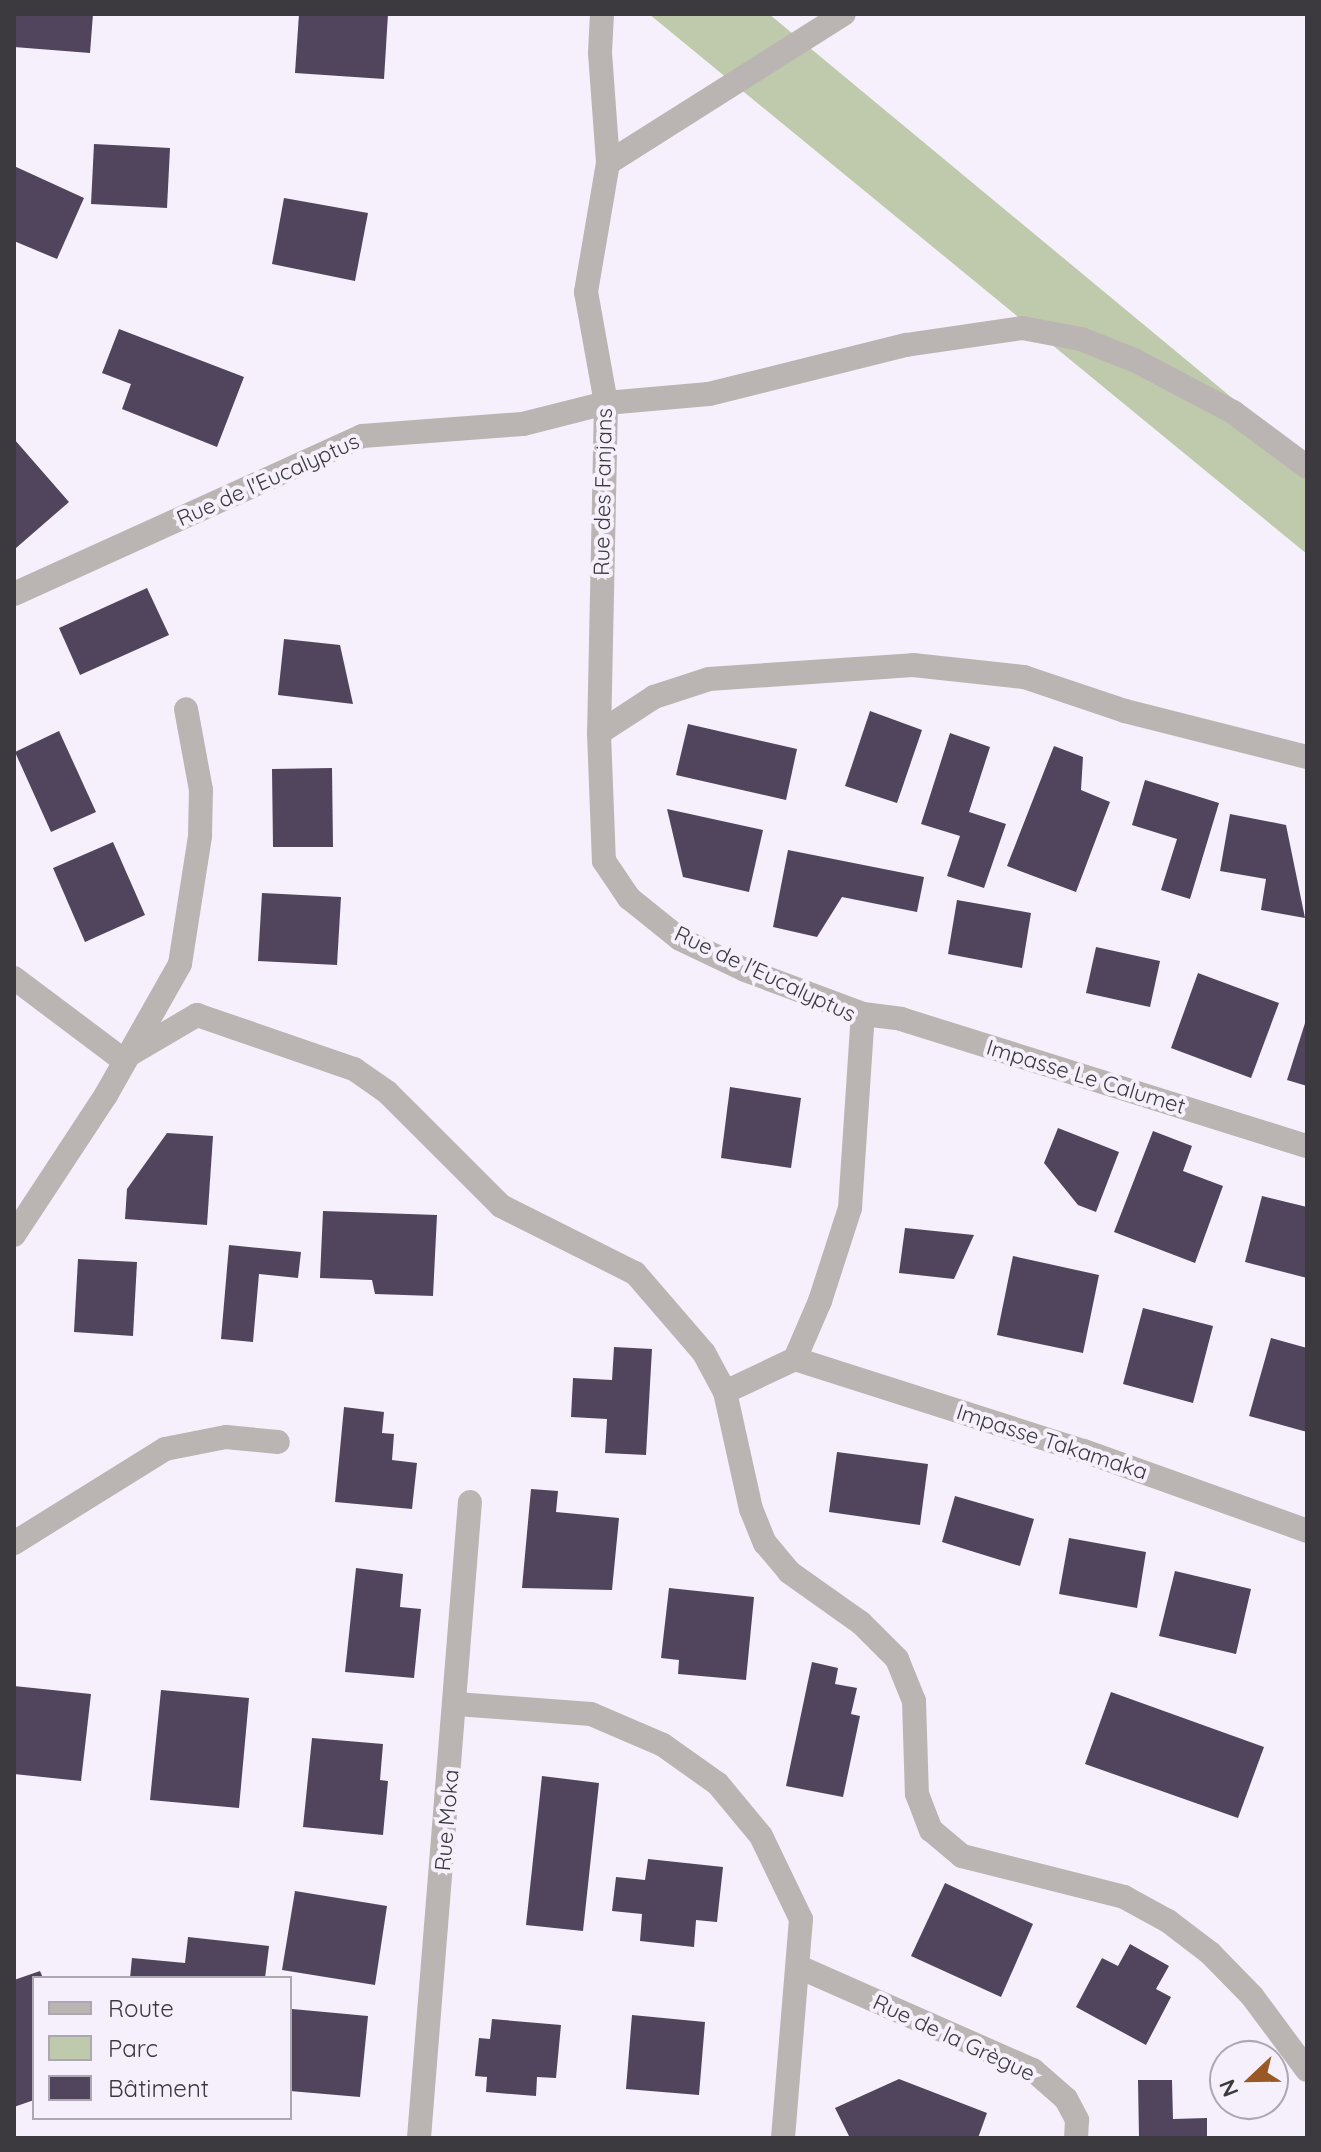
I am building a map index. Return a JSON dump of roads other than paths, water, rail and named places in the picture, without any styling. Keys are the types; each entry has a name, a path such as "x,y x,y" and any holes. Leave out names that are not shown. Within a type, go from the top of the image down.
{"street":[{"name":"Rue des Fanjans","path":"599,733 606,403 586,292 608,163 600,53 602,14"},
{"path":"608,163 844,14"},
{"name":"Rue de l'Eucalyptus","path":"14,594 362,436 523,424 606,403 709,394 906,345 1022,328 1081,339 1134,360 1233,412 1307,467"},
{"path":"599,733 654,697 709,679 913,665 1024,677 1125,711 1307,757"},
{"path":"14,1235 106,1095 122,1059 166,993 180,964 192,908 201,790 186,709"},
{"name":"Rue de l'Eucalyptus","path":"599,733 604,861 629,898 680,939 863,1014 850,1208 795,1359"},
{"path":"14,978 122,1059"},
{"name":"Impasse Le Calumet","path":"863,1014 901,1019 1307,1146"},
{"path":"122,1059 197,1015 354,1069 387,1092 501,1206 635,1273 704,1353 725,1392 751,1509 765,1543 789,1572 861,1623 897,1659 914,1701 917,1794 931,1830 962,1856 1124,1897 1168,1921 1210,1953 1252,1996 1307,2070"},
{"path":"725,1392 795,1359"},
{"name":"Impasse Takamaka","path":"795,1359 1084,1451 1307,1531"},
{"path":"14,1543 165,1449 226,1437 278,1442"},
{"name":"Rue Moka","path":"419,2138 457,1704 470,1502"},
{"path":"457,1704 591,1714 663,1745 718,1784 761,1836 801,1919 783,2138"},
{"name":"Rue de la Grègue","path":"799,1967 1033,2070 1066,2099 1077,2120 1076,2138"}]}
